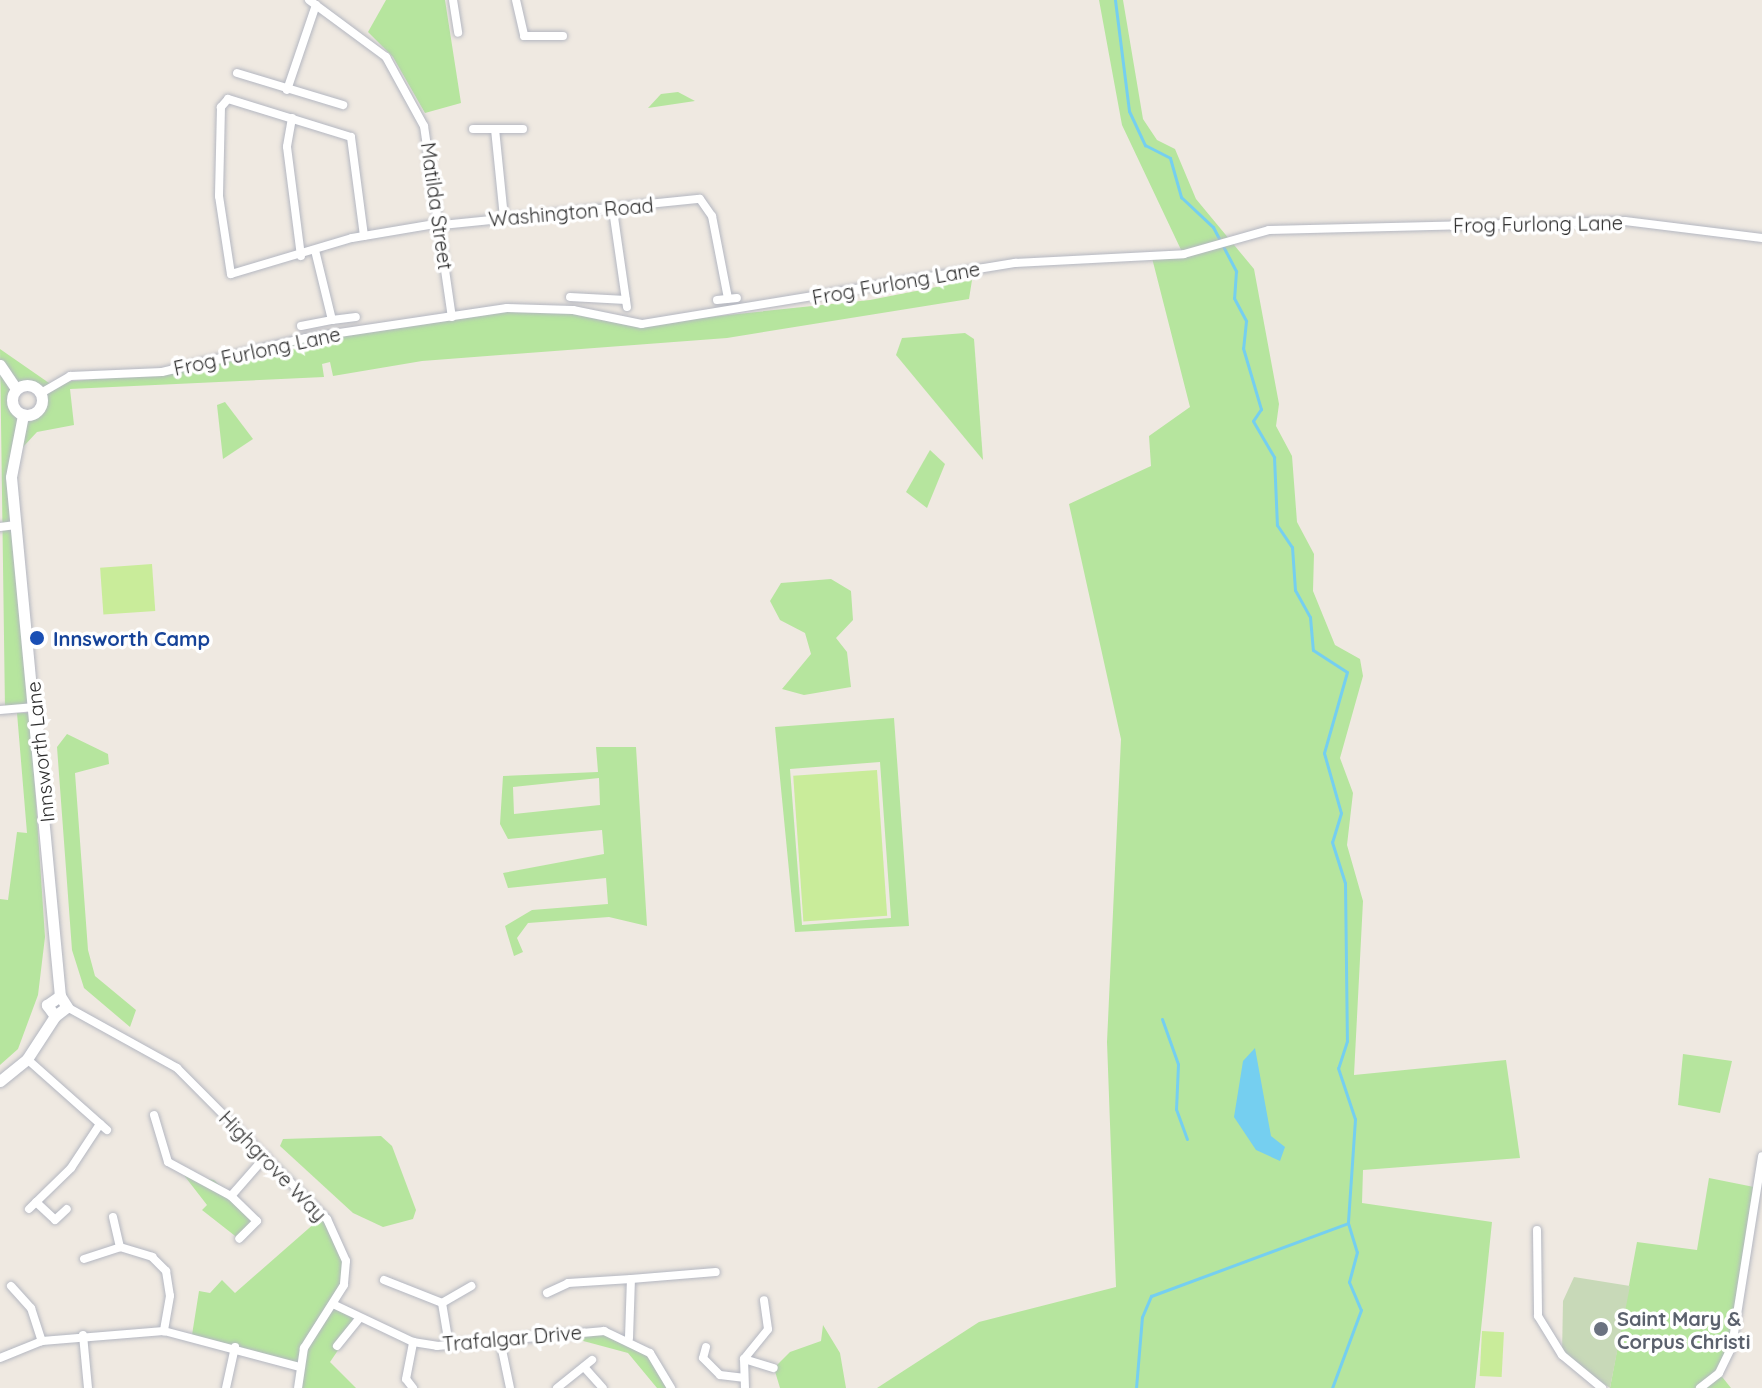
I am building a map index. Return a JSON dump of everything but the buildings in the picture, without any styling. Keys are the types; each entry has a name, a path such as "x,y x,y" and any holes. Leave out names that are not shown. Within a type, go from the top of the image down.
{"street":[{"path":"453,0 458,33"},
{"path":"516,0 524,36 563,36"},
{"path":"287,90 313,2"},
{"name":"Matilda Street","path":"313,2 376,48 402,79 432,150 452,317"},
{"path":"237,73 343,105"},
{"name":"Washington Road","path":"292,118 228,99 221,107 219,196 228,272 301,256 364,236 442,224 613,210 700,199 712,216 733,298 717,300"},
{"path":"301,256 287,147 292,118 351,137 364,236"},
{"path":"473,129 523,129"},
{"path":"495,129 504,218"},
{"path":"570,297 626,304 613,210"},
{"name":"Frog Furlong Lane","path":"41,393 70,376 162,372 306,338 534,306 642,324 987,267 1152,258 1211,247 1269,230 1537,220 1625,221 1762,238"},
{"path":"315,250 332,320"},
{"path":"301,326 356,317"},
{"path":"0,365 16,389 13,406 23,415 39,410 41,393 32,385 16,389"},
{"name":"Innsworth Lane","path":"23,415 11,460 36,707 60,996"},
{"path":"0,527 16,525"},
{"path":"0,710 36,707"},
{"path":"0,1081 27,1059 55,1016 67,1007 60,996 47,1005 55,1016"},
{"name":"Highgrove Way","path":"67,1007 177,1068 266,1156 339,1240 346,1261 335,1305 296,1366"},
{"path":"27,1059 103,1127 33,1206 55,1220 67,1209"},
{"path":"154,1115 153,1125 168,1162 231,1196 257,1221"},
{"path":"142,1126 153,1125"},
{"path":"231,1196 266,1156"},
{"path":"1700,1388 1719,1373 1732,1346 1762,1156"},
{"path":"239,1239 265,1213"},
{"path":"113,1217 120,1247"},
{"path":"1537,1230 1538,1316 1562,1355 1602,1388"},
{"path":"84,1259 120,1247 166,1271 164,1331"},
{"path":"97,1255 100,1268"},
{"path":"547,1293 557,1288 716,1272"},
{"path":"704,1273 705,1283"},
{"path":"551,1279 557,1288"},
{"path":"631,1279 629,1338 650,1353 671,1388"},
{"path":"384,1280 442,1303"},
{"path":"390,1293 394,1284"},
{"path":"11,1286 33,1304 42,1341"},
{"path":"442,1303 471,1286"},
{"path":"745,1388 744,1359 768,1329 775,1311 764,1300"},
{"path":"442,1303 449,1345"},
{"name":"Trafalgar Drive","path":"335,1305 413,1342 449,1345 604,1331 629,1338"},
{"path":"337,1346 360,1318"},
{"path":"0,1358 42,1341 83,1335 164,1331 235,1347 296,1366 298,1388"},
{"path":"83,1335 88,1388"},
{"path":"500,1340 510,1388"},
{"path":"413,1342 406,1379 413,1388"},
{"path":"226,1388 235,1347"},
{"path":"706,1347 700,1360 720,1375 743,1378"},
{"path":"744,1359 774,1368"},
{"path":"557,1388 588,1364 603,1388"}],"green space":[{"path":"386,0 445,0 461,103 425,113 393,57 368,32"},
{"path":"1099,0 1123,0 1143,119 1157,140 1175,149 1196,199 1254,269 1279,404 1276,426 1292,456 1297,522 1314,554 1313,591 1335,645 1360,659 1363,676 1340,758 1353,793 1347,845 1363,901 1354,1075 1506,1060 1520,1158 1363,1170 1362,1203 1492,1222 1475,1388 877,1388 979,1322 1116,1287 1107,1042 1121,739 1069,504 1151,466 1149,436 1190,407 1152,258 1183,254 1122,125"},
{"path":"678,92 695,101 648,108 661,94"},
{"path":"972,280 969,299 727,338 422,361 333,376 330,362 322,364 324,377 70,389 74,425 37,432 22,448 15,446 12,459 36,707 5,709 0,349 49,383 132,376 306,338 534,306 642,324 870,300","holes":["26,385 43,400 29,415 12,401"]},
{"path":"965,333 974,339 983,460 896,355 902,338"},
{"path":"225,402 253,439 223,459 217,405"},
{"path":"930,450 945,464 927,508 906,492"},
{"path":"152,564 155,611 103,615 100,568"},
{"path":"831,579 851,591 853,620 836,638 847,652 851,687 804,695 782,689 811,654 805,633 780,620 770,601 781,583"},
{"path":"17,713 30,713 45,937 38,995 18,1049 0,1065 0,899 8,900 17,832 27,833"},
{"path":"894,718 909,926 795,932 775,727","holes":["880,762 891,918 802,925 790,769"]},
{"path":"67,734 108,754 109,764 75,773 88,950 95,976 136,1010 130,1027 84,988 72,950 57,747"},
{"path":"596,747 636,747 647,926 609,917 528,923 517,938 523,952 514,956 505,926 532,910 608,904 606,878 508,888 503,873 604,854 602,830 508,839 500,824 503,776 598,772","holes":["599,778 600,805 514,814 513,787"]},
{"path":"877,770 887,916 803,922 793,776"},
{"path":"1683,1054 1732,1061 1720,1113 1678,1105"},
{"path":"381,1136 392,1146 416,1210 413,1219 383,1227 353,1213 280,1146 283,1139"},
{"path":"183,1174 214,1180 257,1221 239,1239 202,1210 207,1205"},
{"path":"1709,1178 1754,1187 1732,1346 1719,1373 1731,1388 1610,1388 1637,1242 1697,1250"},
{"path":"324,1215 346,1261 335,1305 360,1318 330,1362 356,1388 298,1388 296,1366 192,1335 199,1291 210,1293 222,1280 235,1293"},
{"path":"1574,1277 1630,1286 1610,1388 1562,1355 1563,1301"},
{"path":"823,1325 840,1353 846,1388 780,1388 774,1368 790,1352 821,1341"},
{"path":"604,1331 650,1353 671,1388 657,1388 628,1353 561,1335"},
{"path":"1482,1331 1504,1332 1502,1377 1480,1376"}],"water":[{"path":"1255,1048 1271,1136 1285,1147 1280,1161 1256,1150 1234,1117 1243,1061"}],"waterway":[{"path":"1115,0 1129,111 1145,145 1170,158 1181,197 1213,227 1236,271 1234,298 1246,321 1243,348 1261,409 1253,421 1274,457 1277,525 1292,547 1295,590 1310,617 1313,650 1347,672 1324,753 1341,813 1332,842 1345,883 1347,1041 1338,1068 1355,1119 1348,1223 1357,1252 1349,1282 1361,1310 1332,1388"},
{"path":"1162,1019 1178,1064 1176,1109 1187,1139"},
{"path":"1136,1388 1142,1317 1151,1296 1348,1223"}],"place":[{"name":"Innsworth Camp","path":"37,638"},
{"name":"Saint Mary & Corpus Christi","path":"1601,1329"}]}
